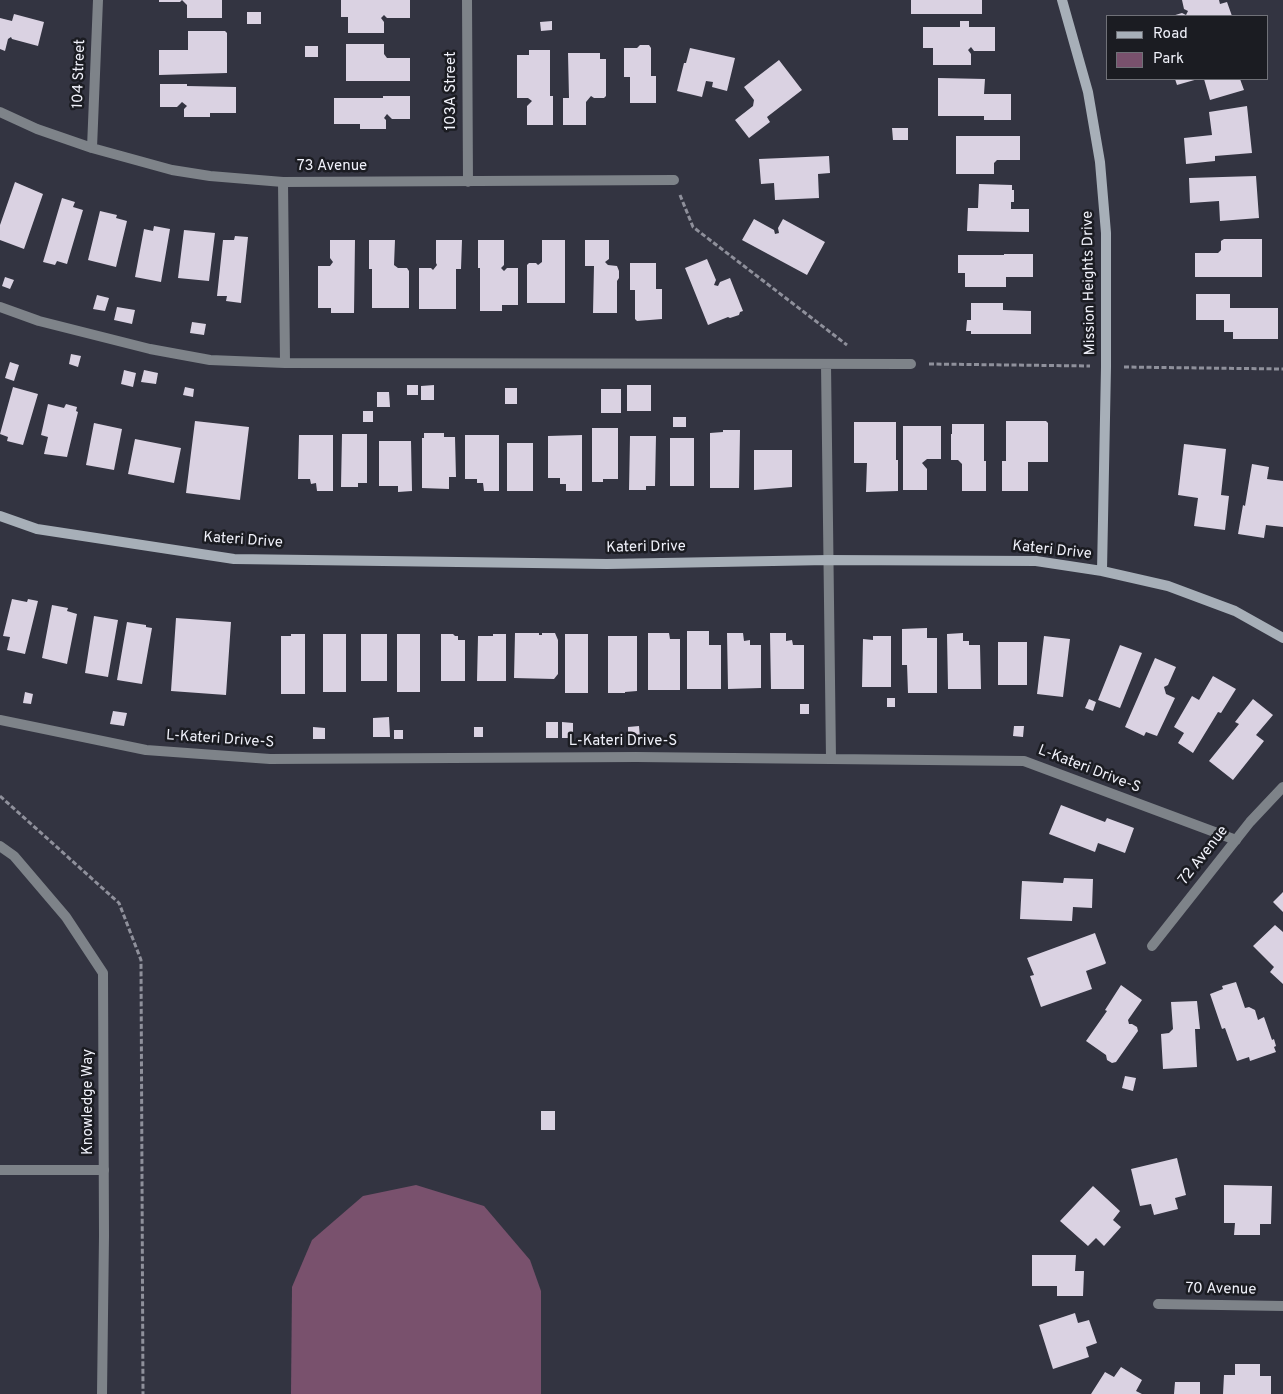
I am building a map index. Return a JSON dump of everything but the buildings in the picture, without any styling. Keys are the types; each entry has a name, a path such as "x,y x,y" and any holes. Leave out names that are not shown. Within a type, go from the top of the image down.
{"street":[{"name":"104 Street","path":"92,148 98,0"},
{"name":"103A Street","path":"467,0 468,182"},
{"name":"Mission Heights Drive","path":"1062,0 1088,92 1100,162 1106,233 1106,366 1102,571"},
{"name":"73 Avenue","path":"0,112 92,148 172,170 210,176 283,182 674,180"},
{"path":"283,182 285,363"},
{"path":"0,307 39,321 150,349 210,360 285,363 911,364"},
{"path":"826,364 832,759"},
{"name":"Kateri Drive","path":"0,516 37,529 234,559 607,564 828,560 1036,561 1102,571 1168,586 1234,612 1283,638"},
{"name":"L-Kateri Drive-S","path":"0,720 146,750 270,759 626,757 1024,761 1236,840"},
{"name":"72 Avenue","path":"1152,946 1250,822 1283,787"},
{"name":"Knowledge Way","path":"0,846 14,856 66,917 103,973 102,1394"},
{"path":"0,1170 104,1170"},
{"name":"70 Avenue","path":"1158,1304 1283,1306"}],"path":[{"path":"674,180 693,227 849,347 849,364"}],"green space":[{"path":"416,1185 484,1206 530,1260 541,1291 541,1394 291,1394 292,1287 312,1240 363,1196"}]}
